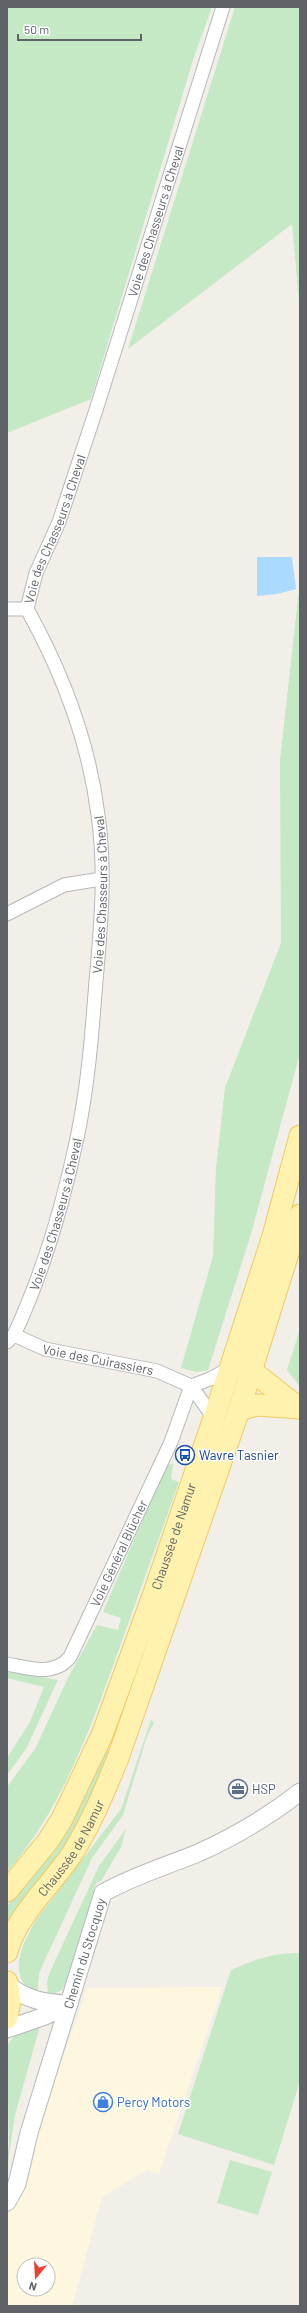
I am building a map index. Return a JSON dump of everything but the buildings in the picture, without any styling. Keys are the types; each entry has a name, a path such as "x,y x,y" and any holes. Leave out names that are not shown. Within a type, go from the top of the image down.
{"main road":[{"name":"Chaussée de Namur","path":"7,1891 48,1841 75,1795 88,1767 134,1650 214,1418 272,1236 300,1136"},
{"name":"Chaussée de Namur","path":"7,1952 14,1932 72,1853 105,1792 141,1693 239,1410 300,1215"},
{"path":"252,1371 300,1408"},
{"path":"239,1410 257,1405 300,1408"},
{"path":"7,2018 10,2001 8,1984"}],"street":[{"name":"Voie des Chasseurs à Cheval","path":"11,1339 32,1296 47,1251 78,1137 91,1045 102,916 98,815 84,747 66,691 43,638 27,609 36,573 60,522 223,7"},
{"path":"7,609 27,609"},
{"path":"7,914 64,885 101,879"},
{"name":"Voie des Cuirassiers","path":"11,1339 45,1349 157,1371 191,1386"},
{"path":"214,1418 191,1386 210,1379 230,1368"},
{"name":"Voie Général Blücher","path":"7,1664 47,1670 62,1664 70,1657 171,1442 191,1386"},
{"name":"Chemin du Stocquoy","path":"7,2202 17,2184 29,2133 103,1894 128,1879 199,1852 270,1815 300,1792"},
{"path":"8,1984 21,1996 44,2003 69,2004"},
{"path":"7,2029 45,2016 69,2004"}],"shaded area":[{"path":"222,1987 159,2174 147,2170 102,2197 72,2306 7,2306 7,2193 16,2194 87,1988"}],"green space":[{"path":"7,7 212,7 193,60 91,399 7,433"},
{"path":"235,7 300,7 300,312 292,224 128,349"},
{"path":"300,580 300,1053 251,1234 208,1370 197,1372 181,1368 213,1256 216,1169 225,1088 281,943 280,761"},
{"path":"300,1329 300,1387 287,1370"},
{"path":"173,1464 171,1479 179,1482 97,1710 73,1767 44,1822 7,1872 7,1787 35,1749 67,1680 97,1625 118,1630 121,1618 103,1612 164,1470 168,1465"},
{"path":"7,1671 58,1680 26,1749 7,1775 7,1758 30,1722 44,1687 7,1678"},
{"path":"151,1720 154,1723 147,1736 123,1815 92,1858 39,1973 37,1996 27,1988 22,1980 19,1970 19,1961 25,1940 36,1920 121,1809"},
{"path":"105,1748 109,1750 91,1798 73,1833 7,1927 7,1906 54,1852 86,1795"},
{"path":"126,1829 121,1847 101,1881 96,1883 66,1984 62,1990 48,1996 47,1981 50,1972 99,1866"},
{"path":"300,1953 300,2081 274,2165 178,2134 231,1970 265,1957"},
{"path":"40,2026 15,2115 7,2169 9,2144 7,2045 18,2032"},
{"path":"230,2160 272,2172 258,2215 217,2203"}],"water":[{"path":"257,557 292,557 296,589 277,594 257,596"}],"place":[{"name":"Wavre Tasnier","path":"185,1455"},
{"name":"HSP","path":"238,1789"},
{"name":"Percy Motors","path":"103,2102"}]}
